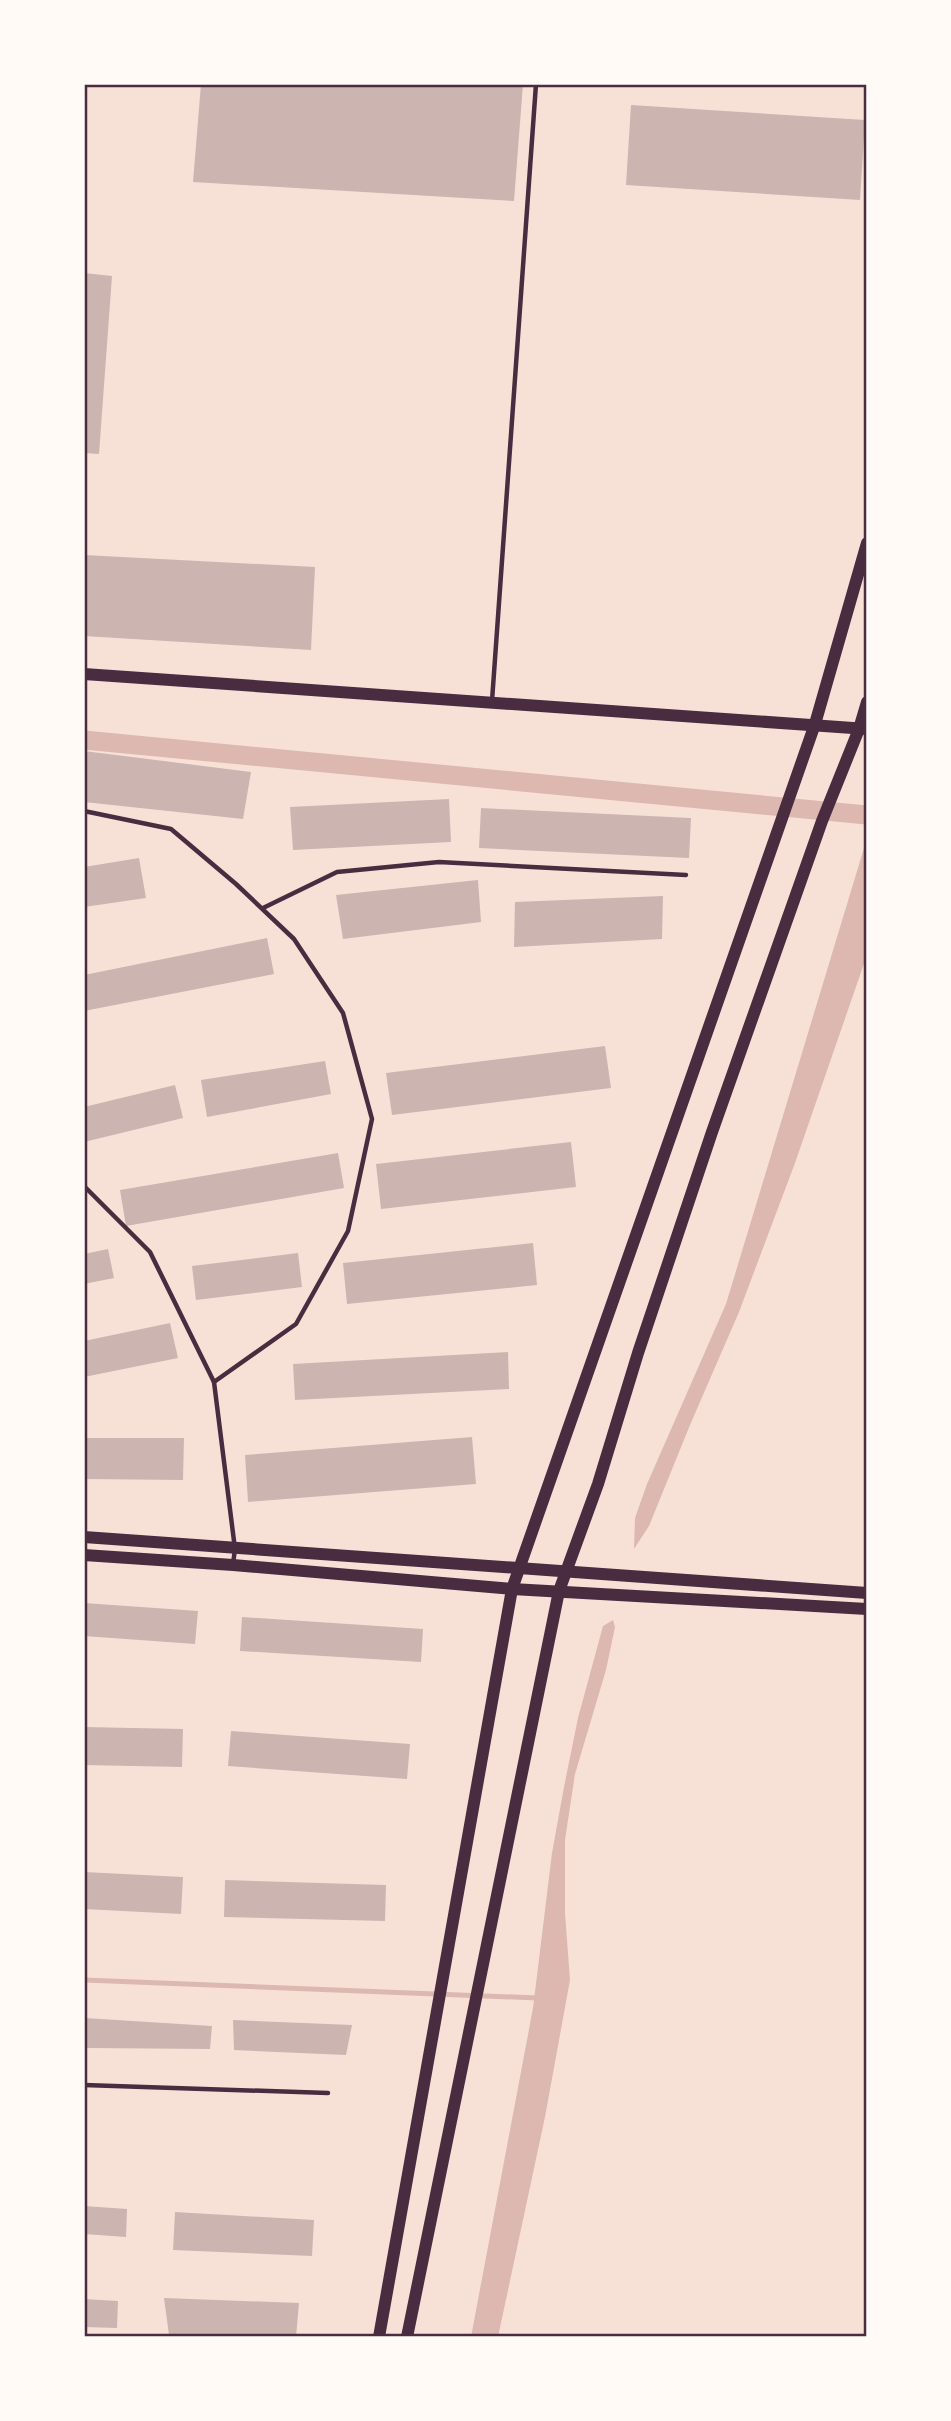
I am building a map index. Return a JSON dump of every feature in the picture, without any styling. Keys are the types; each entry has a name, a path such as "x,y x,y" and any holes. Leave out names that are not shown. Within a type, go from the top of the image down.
{"main road":[{"path":"379,2337 517,1570 815,724 867,543"},
{"path":"84,674 863,729"},
{"path":"407,2337 559,1591 598,1484 638,1353 712,1132 822,821 863,729 867,702"},
{"path":"84,1537 867,1593"},
{"path":"84,1555 512,1589 867,1609"}],"lane":[{"path":"492,701 536,84"},
{"path":"84,810 171,829 263,908 294,939 343,1013 372,1119 348,1231 296,1324 214,1382"},
{"path":"263,908 337,872 439,862 686,875"},
{"path":"84,1186 149,1252 214,1382 235,1549 233,1565"},
{"path":"84,2085 328,2093"}],"shaded area":[{"path":"867,838 867,955 795,1163 739,1312 649,1526 634,1549 635,1518 647,1484 726,1304"},
{"path":"613,1620 615,1627 606,1670 575,1774 565,1840 565,1913 570,1980 545,2117 498,2337 471,2337 533,2008 552,1853 564,1787 578,1718 603,1626"}],"building":[{"path":"201,84 523,84 514,201 193,182"},
{"path":"631,105 865,120 860,200 626,185"},
{"path":"84,273 112,276 99,454 84,453"},
{"path":"84,555 315,567 311,650 84,636"},
{"path":"84,751 251,772 243,819 84,802"},
{"path":"449,799 451,842 293,850 290,807"},
{"path":"481,808 691,818 689,858 479,848"},
{"path":"139,858 146,898 84,907 84,867"},
{"path":"478,880 481,922 343,939 336,895"},
{"path":"663,896 662,939 514,947 515,902"},
{"path":"267,938 274,974 84,1011 84,975"},
{"path":"605,1046 611,1088 392,1115 386,1073"},
{"path":"325,1061 331,1094 207,1117 201,1080"},
{"path":"175,1085 183,1118 84,1142 84,1107"},
{"path":"571,1142 576,1187 381,1209 376,1164"},
{"path":"338,1153 344,1188 126,1226 120,1190"},
{"path":"533,1243 537,1285 347,1304 343,1263"},
{"path":"108,1249 114,1278 84,1284 84,1254"},
{"path":"298,1253 302,1287 196,1300 192,1266"},
{"path":"170,1323 178,1358 84,1377 84,1341"},
{"path":"508,1352 509,1389 295,1400 293,1364"},
{"path":"472,1437 476,1484 248,1502 245,1455"},
{"path":"84,1438 184,1438 183,1480 84,1479"},
{"path":"84,1603 198,1611 195,1644 84,1636"},
{"path":"242,1617 423,1629 421,1662 240,1651"},
{"path":"84,1727 183,1729 182,1767 84,1765"},
{"path":"231,1731 410,1744 407,1779 228,1766"},
{"path":"84,1872 183,1877 181,1914 84,1909"},
{"path":"225,1880 386,1885 385,1921 224,1917"},
{"path":"85,2018 212,2026 210,2049 84,2048"},
{"path":"233,2020 352,2025 346,2055 234,2050"},
{"path":"84,2206 127,2209 126,2237 84,2234"},
{"path":"175,2212 314,2220 312,2256 173,2250"},
{"path":"164,2298 299,2303 296,2337 169,2335"},
{"path":"84,2299 118,2301 117,2328 84,2327"}],"waterway":[{"path":"84,740 867,815"},
{"path":"84,1980 538,1998"}]}
